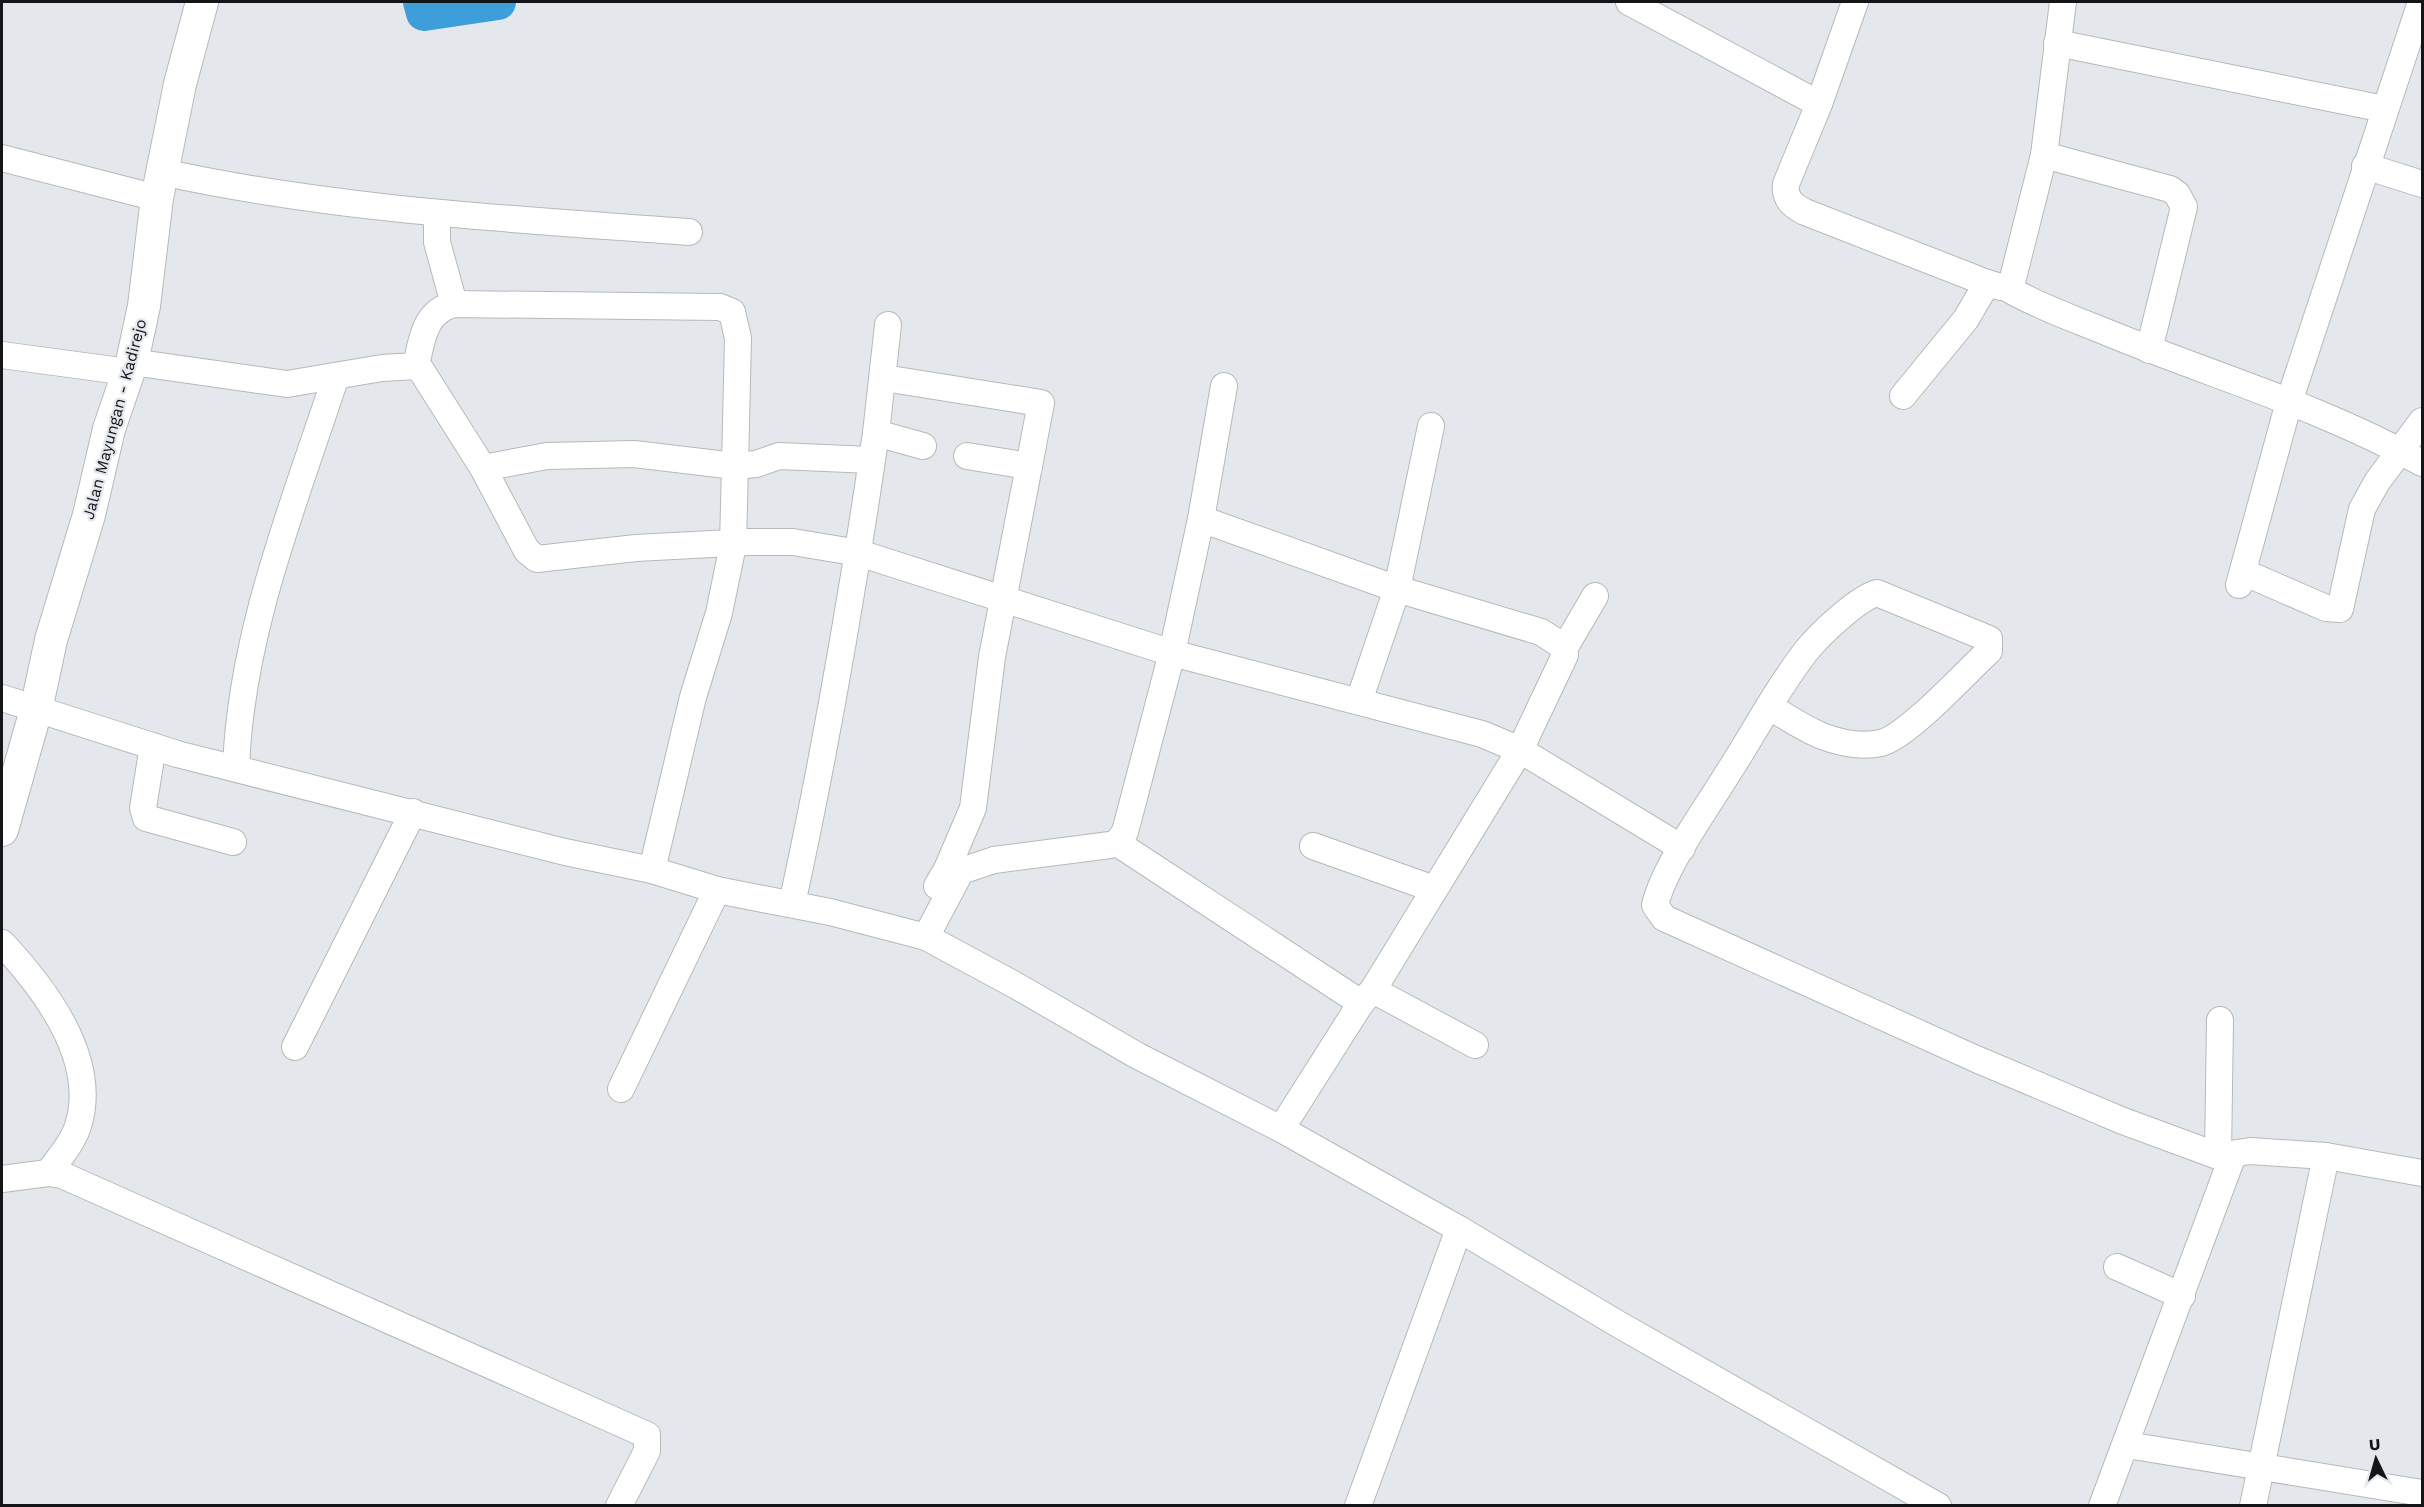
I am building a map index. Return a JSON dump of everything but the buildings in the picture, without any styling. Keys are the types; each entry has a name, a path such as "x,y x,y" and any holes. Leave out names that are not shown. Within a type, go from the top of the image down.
{"main road":[{"name":"Jalan Mayungan - Kadirejo","path":"2,830 36,711 51,640 89,515 109,429 130,367 144,306 159,185 180,84 202,2"}],"street":[{"path":"1629,2 1819,104"},
{"path":"1855,2 1819,104 1786,184 1787,198 1794,206 2149,350 2289,402 2412,457"},
{"path":"1903,396 1966,319 1998,287 2044,155 2063,2"},
{"path":"2421,2 2289,402 2241,579 2326,608 2340,609 2362,509 2377,482 2412,457 2422,421"},
{"path":"2057,44 2384,110"},
{"path":"2044,155 2170,189 2181,201 2184,207 2149,350"},
{"path":"2,158 159,185 226,186 437,213 689,232"},
{"path":"2365,166 2422,184"},
{"path":"437,213 436,242 454,304"},
{"path":"416,366 426,322 437,311 454,304 699,305 720,307 732,312 738,338 733,545 719,613 693,697 652,870"},
{"path":"792,904 811,818 859,553 884,378 888,326"},
{"path":"2,356 286,384 382,368 416,366 421,370 483,468 527,551 537,559 636,548 793,543 859,553 1172,653 1482,734 1520,750 1682,848"},
{"path":"236,768 237,731 246,673 270,577 288,511 336,376"},
{"path":"884,378 1041,403 1002,598 973,808 918,935"},
{"path":"1117,843 1131,815 1172,653 1202,519 1224,386"},
{"path":"1359,701 1397,589 1431,426"},
{"path":"876,433 923,446"},
{"path":"483,468 547,456 634,454 735,466 756,464 779,456 872,460"},
{"path":"967,456 1029,466"},
{"path":"1202,519 1397,589 1541,632 1564,649"},
{"path":"1770,707 1821,736 1850,744 1881,743 1894,738 1989,651 1989,639 1886,595 1869,595 1808,650 1770,707 1682,848 1657,899 1657,911 1664,918 1997,1068 2123,1122 2225,1155 2250,1151 2326,1156 2422,1173"},
{"path":"1281,1129 1367,997 1520,750 1565,660 1564,649 1595,596"},
{"path":"2,698 36,711 236,768 565,852 652,870 717,890 792,904 918,935 1015,985 1138,1056 1281,1129 1459,1229 1659,1348 1938,1506"},
{"path":"153,746 142,808 146,818 233,842"},
{"path":"295,1047 413,812"},
{"path":"918,935 961,871 994,860 1117,843 1367,997 1475,1045"},
{"path":"1313,846 1434,889"},
{"path":"621,1089 717,890"},
{"path":"2,943 28,970 50,1002 67,1037 84,1089 78,1126 71,1143 48,1173"},
{"path":"2102,1506 2182,1296 2225,1155 2220,1020"},
{"path":"2253,1506 2326,1156"},
{"path":"2,1179 48,1173 62,1175 647,1435 647,1451 619,1506"},
{"path":"1358,1506 1459,1229"},
{"path":"2117,1268 2182,1296"},
{"path":"2127,1445 2422,1494"}],"waterway":[{"path":"421,2 424,13 498,2"}]}
